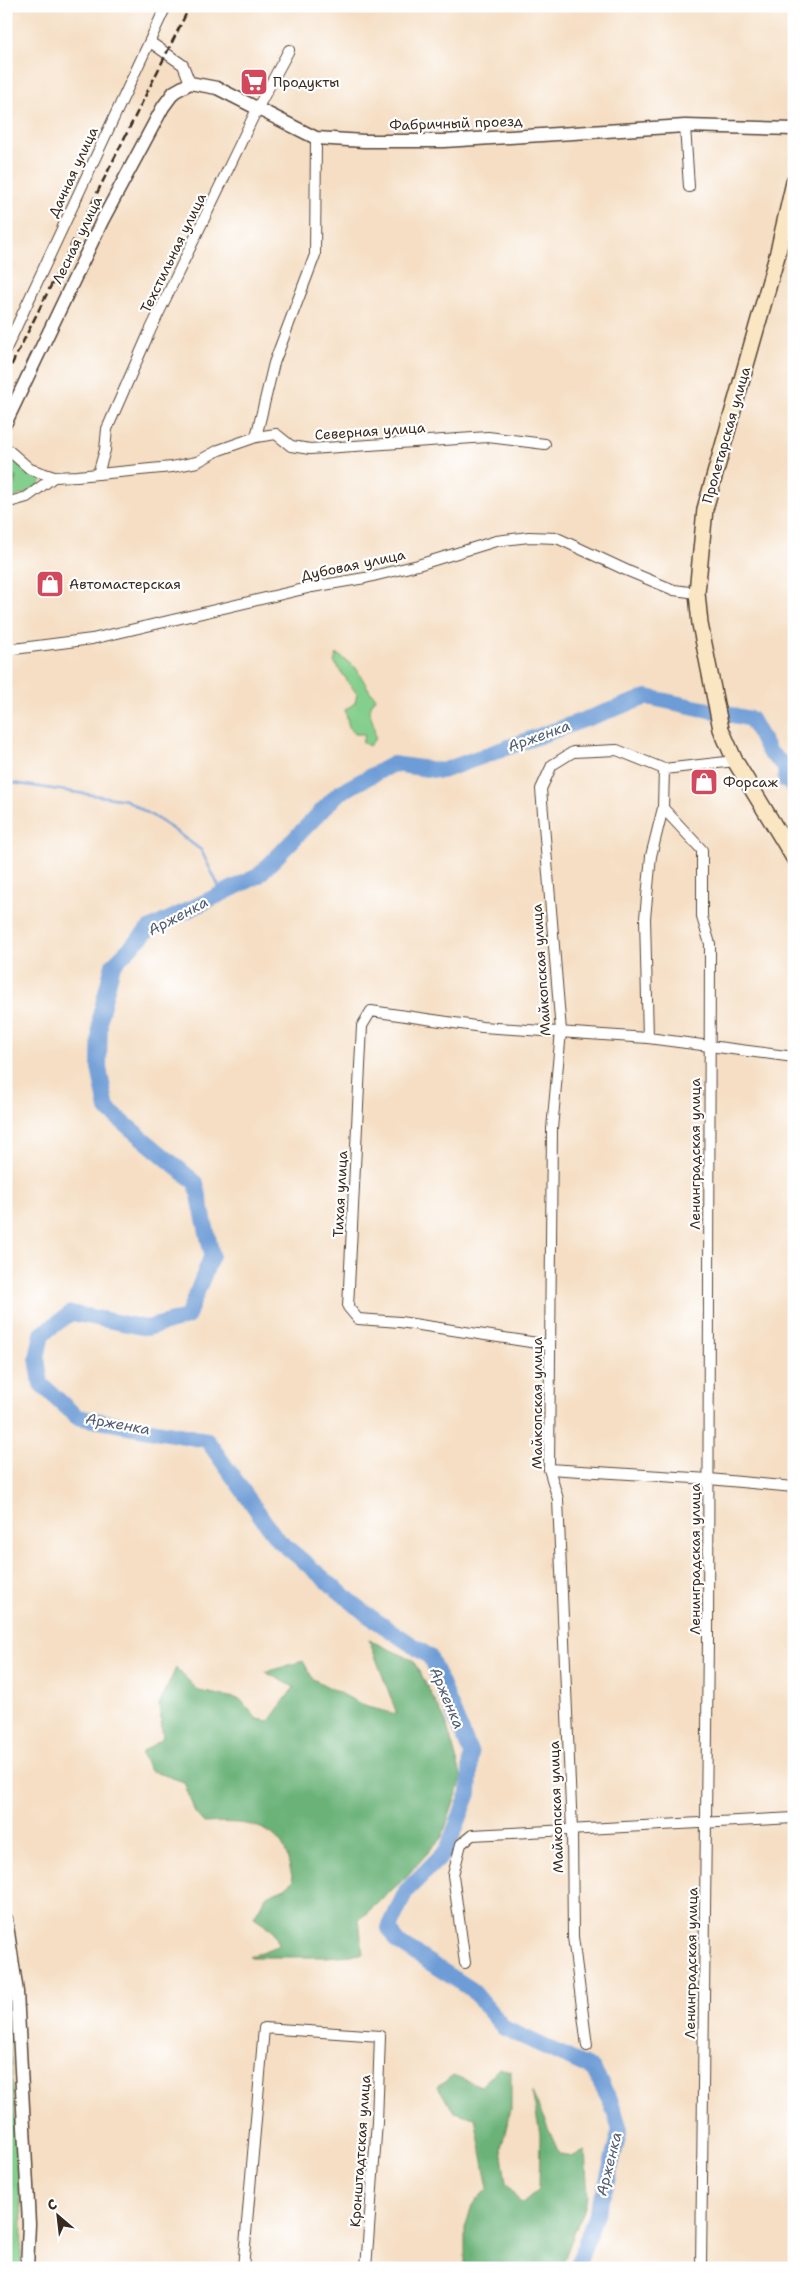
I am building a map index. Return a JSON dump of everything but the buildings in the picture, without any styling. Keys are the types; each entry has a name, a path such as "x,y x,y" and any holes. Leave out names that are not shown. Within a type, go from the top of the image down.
{"main road":[{"name":"Пролетарская улица","path":"794,182 777,256 705,509 697,593 700,624 721,729 735,761 794,858"}],"street":[{"name":"Дачная улица","path":"6,349 166,6"},
{"path":"150,42 183,65 190,83"},
{"name":"Техстильная улица","path":"98,474 106,450 107,429 149,333 257,109 289,50"},
{"name":"Фабричный проезд","path":"190,83 217,88 316,138 364,141 444,140 685,126 794,129"},
{"name":"Лесная улица","path":"6,422 98,229 163,106 174,92 190,83"},
{"path":"685,126 689,187"},
{"path":"256,437 274,363 315,255 316,138"},
{"name":"Северная улица","path":"54,477 172,467 197,462 219,450 256,437 276,434 291,446 310,449 488,437 544,444"},
{"path":"6,448 30,469 54,477"},
{"path":"6,503 27,497 54,477"},
{"name":"Дубовая улица","path":"6,650 92,639 317,586 374,576 418,565 496,541 528,537 558,538 674,590 697,593"},
{"name":"Майкопская улица","path":"587,2046 573,1937 572,1831 558,1499 548,1469 552,1129 561,1030 541,789 552,765 573,752 617,750 664,769"},
{"path":"648,1038 645,918 651,856 663,808 664,769 735,761"},
{"name":"Ленинградская улица","path":"663,808 702,850 702,917 710,944 706,1822 701,2268"},
{"name":"Тихая улица","path":"550,1345 400,1322 358,1319 348,1307 362,1026 371,1011 482,1027 561,1030"},
{"path":"561,1030 648,1038 794,1057"},
{"path":"548,1469 708,1479 794,1487"},
{"path":"465,1963 452,1875 461,1844 472,1835 794,1818"},
{"path":"6,1919 17,1992 29,2224 27,2268"},
{"name":"Кронштадтская улица","path":"243,2268 264,2028 380,2036 377,2122 366,2268"}],"green space":[{"path":"6,451 42,480 37,488 6,501 6,488 14,486 16,477 6,472"},
{"path":"6,472 16,479 10,488 6,488"},
{"path":"337,654 356,668 371,693 376,697 370,711 376,738 369,746 362,742 365,734 355,734 349,727 345,710 355,703 357,694 334,662"},
{"path":"369,1640 413,1660 446,1722 462,1779 442,1837 405,1878 359,1920 363,1954 326,1957 249,1957 279,1945 273,1930 254,1917 266,1896 285,1888 293,1880 286,1854 283,1846 276,1838 268,1831 258,1827 237,1823 204,1823 195,1813 184,1782 149,1770 141,1753 163,1738 159,1705 176,1668 199,1691 240,1699 257,1719 269,1721 294,1687 265,1672 303,1661 313,1679 367,1707 397,1714"},
{"path":"6,1989 22,2219 21,2268 6,2268"},
{"path":"499,2068 511,2071 511,2109 501,2149 506,2182 521,2204 539,2189 540,2134 532,2092 559,2153 571,2157 585,2151 588,2197 561,2268 465,2268 465,2228 472,2205 488,2189 475,2118 454,2112 438,2087 453,2075 481,2086"}],"waterway":[{"name":"Арженка","path":"577,2268 606,2185 620,2129 611,2102 593,2069 504,2028 471,1989 397,1942 389,1928 406,1891 447,1850 469,1793 471,1754 430,1657 366,1614 277,1539 207,1440 77,1417 41,1384 37,1358 42,1334 71,1313 147,1328 187,1317 212,1255 196,1183 107,1109 99,1068 100,1016 113,965 149,929 258,876 339,793 393,764 442,771 647,697 751,719 769,752 785,766 786,781 794,786"},
{"path":"6,782 126,800 164,823 201,850 222,893"}],"railway":[{"path":"6,376 190,6"}],"place":[{"name":"Продукты","path":"254,82"},
{"name":"Автомастерская","path":"50,584"},
{"name":"Форсаж","path":"704,782"}]}
